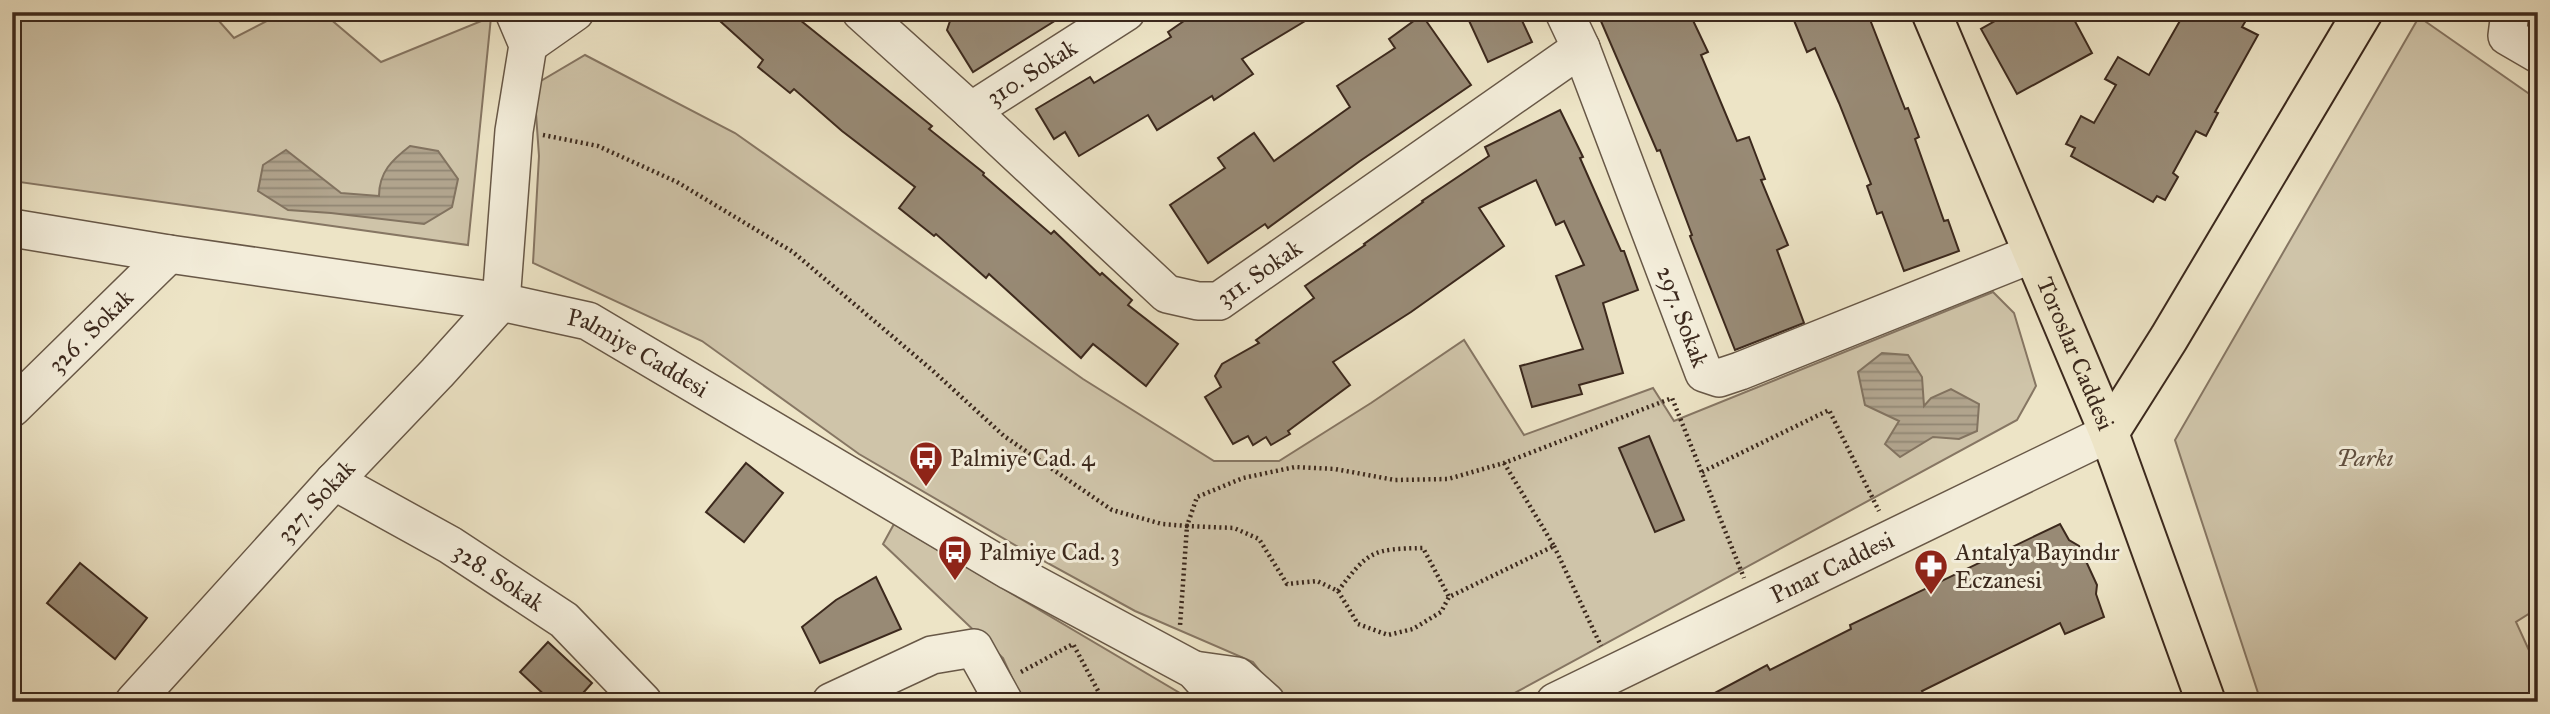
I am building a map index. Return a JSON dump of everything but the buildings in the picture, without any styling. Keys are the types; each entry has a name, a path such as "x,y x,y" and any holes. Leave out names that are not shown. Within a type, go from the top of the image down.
{"main road":[{"name":"Toroslar Caddesi","path":"1931,12 2109,433 2206,702"},
{"path":"2109,433 2176,327 2363,12"}],"street":[{"path":"501,302 521,29 575,12"},
{"name":"311. Sokak","path":"861,12 1167,294 1198,301 1219,302 1581,48"},
{"name":"310. Sokak","path":"971,111 1126,12"},
{"name":"297. Sokak","path":"1563,12 1581,48 1704,373 1720,377 1740,371 2032,254"},
{"path":"2510,12 2508,36 2538,54"},
{"name":"Palmiye Caddesi","path":"12,228 169,254 501,302 588,321 1010,571 1194,670 1223,702"},
{"name":"326 . Sokak","path":"12,408 169,254"},
{"name":"327. Sokak","path":"134,702 501,302"},
{"name":"Pınar Caddesi","path":"1555,702 2109,433"},
{"name":"328. Sokak","path":"334,481 450,545 564,620 643,702"},
{"path":"831,702 932,655 974,648 1008,689"},
{"name":"Palmiye Caddesi","path":"1194,670 1237,676 1266,702"}],"path":[{"path":"537,134 598,146 677,182 793,252 932,370 1004,436 1112,510 1162,524 1234,528 1259,539 1287,584 1317,582 1338,591 1359,624 1388,635 1413,629 1441,612 1449,597 1554,546"},
{"path":"1179,631 1187,526 1197,497 1243,478 1295,467 1335,469 1395,480 1448,479 1504,463 1672,398 1755,605"},
{"path":"1702,472 1829,410 1893,538"},
{"path":"1504,463 1554,546 1614,673"},
{"path":"1338,591 1360,561 1385,549 1423,548 1449,597"},
{"path":"1008,689 1073,643 1104,702"}],"green space":[{"path":"31,12 211,12 234,38 284,12 322,12 381,62 491,17 468,245 12,181 12,24"},
{"name":"Parkı","path":"2419,17 2538,100 2538,608 2516,622 2538,670 2538,702 2261,702 2175,440"},
{"path":"585,55 735,133 1083,379 1214,461 1279,461 1464,340 1524,435 1653,388 1674,421 1993,292 2014,313 2036,386 2017,420 1498,702 1284,702 1253,662 1135,611 1020,548 859,454 702,341 533,263 539,156 534,85"},
{"path":"894,524 1195,702 1023,702 1003,658 883,544"}],"shaded area":[{"path":"410,146 438,151 458,179 452,207 424,224 288,210 258,191 263,165 286,150 341,193 379,196 384,173"},
{"path":"1882,353 1908,355 1922,377 1924,406 1931,398 1951,389 1979,404 1977,431 1959,439 1933,437 1900,457 1885,444 1899,421 1865,405 1858,372"}],"place":[{"name":"Palmiye Cad. 4","path":"926,488"},
{"name":"Palmiye Cad. 3","path":"955,582"},
{"name":"Antalya Bayındır Eczanesi","path":"1931,596"}]}
